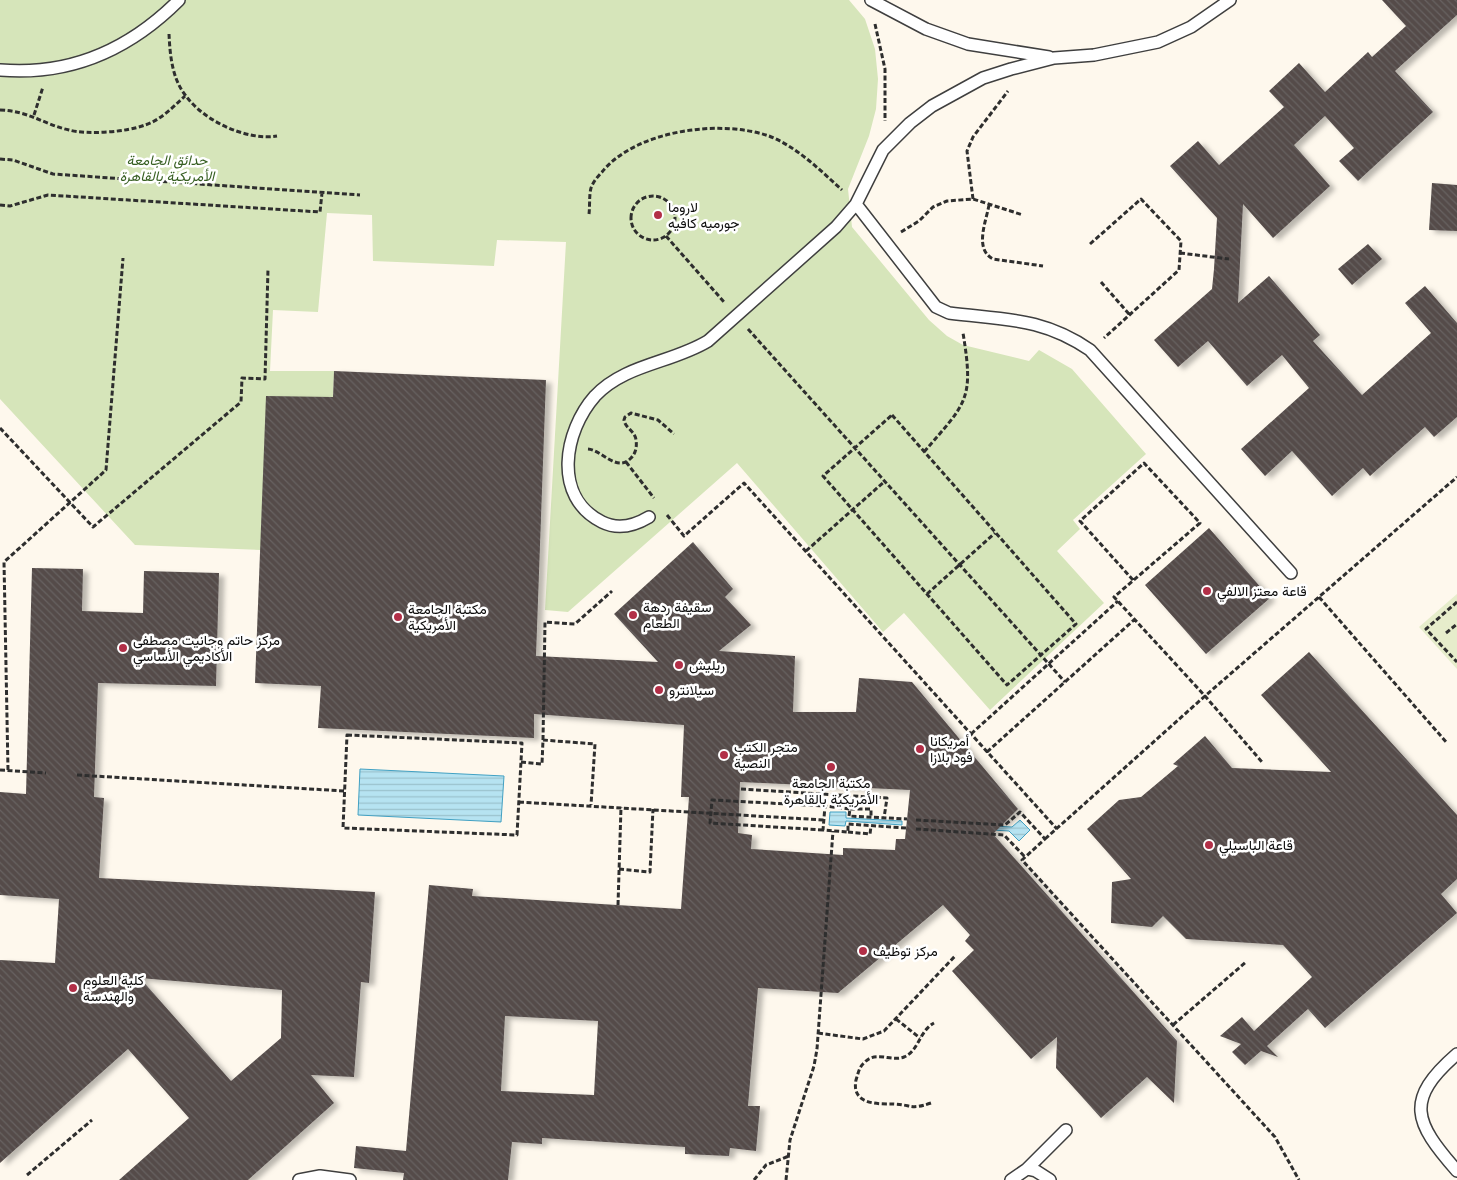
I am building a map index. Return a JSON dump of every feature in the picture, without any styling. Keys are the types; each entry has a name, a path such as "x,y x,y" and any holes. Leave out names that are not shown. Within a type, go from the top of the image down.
{"lane":[{"path":"871,0 926,29 968,44 1054,58"},
{"path":"649,517 635,524 620,526 607,524 585,510 576,499 569,480 570,447 578,420 607,385 632,371 692,350 708,341 825,237 856,204 883,150 910,123 957,90 983,78 1054,58 1103,54 1158,42 1191,27 1230,0"},
{"path":"0,70 66,68 119,46 143,31 177,2"},
{"path":"856,204 932,303 943,310 1038,324 1074,339 1090,350 1291,573"},
{"path":"1457,1054 1431,1078 1424,1092 1421,1107 1423,1122 1428,1136 1457,1171"},
{"path":"1011,1180 1027,1169 1066,1130"},
{"path":"1027,1169 1036,1171 1050,1180"},
{"path":"299,1180 320,1176 350,1180"}],"path":[{"path":"177,2 169,33 170,48 172,65 185,96 205,114 233,129 267,138 277,136"},
{"path":"873,19 885,69 884,124"},
{"path":"973,200 968,162 970,144 1027,65"},
{"path":"34,116 48,70"},
{"path":"0,110 34,116 69,130 94,134 145,126 169,111 185,96"},
{"path":"589,214 591,188 607,166 626,151 638,144 680,132 716,128 752,132 785,144 800,154 856,204"},
{"path":"0,159 13,160 53,174 360,196"},
{"path":"0,205 10,206 48,195 320,212 322,193"},
{"path":"657,196 669,204 673,210 674,224 666,236 652,240 639,236 634,230 631,224 632,210 642,199 657,196"},
{"path":"1090,244 1141,199 1181,241 1179,270 1090,350"},
{"path":"886,242 919,221 928,210 940,203 956,200 973,200 1023,215"},
{"path":"989,205 982,246 986,255 993,259 1043,266"},
{"path":"666,236 1065,682"},
{"path":"1180,253 1229,259"},
{"path":"8,770 4,562 106,470 123,258"},
{"path":"0,428 93,527 241,402 242,378 265,379 268,269"},
{"path":"1100,282 1129,314"},
{"path":"924,452 960,410 968,388 968,362 960,314"},
{"path":"570,447 592,449 610,461 626,462 635,453 636,447 635,436 624,423 625,416 628,414 658,420 674,434"},
{"path":"892,415 924,452 1076,624 1007,685 823,476 892,415"},
{"path":"626,462 656,501"},
{"path":"1133,580 1080,521 1144,463 1200,523 1114,597 1205,696 1262,762"},
{"path":"1299,1180 1275,1137 1022,860 1205,696 1457,477"},
{"path":"806,552 885,481"},
{"path":"671,520 684,536 744,482 1057,829"},
{"path":"927,594 995,533"},
{"path":"521,762 542,764 545,622 575,624 612,591"},
{"path":"1319,597 1446,743"},
{"path":"970,734 1118,601"},
{"path":"1457,602 1426,629 1457,662"},
{"path":"987,752 1134,619"},
{"path":"1446,633 1457,624"},
{"path":"347,735 522,743 521,762 517,835 343,828 347,735"},
{"path":"543,740 595,744 591,805"},
{"path":"0,770 46,773"},
{"path":"77,774 344,792"},
{"path":"741,789 887,798 884,818"},
{"path":"837,808 838,795"},
{"path":"871,817 871,809 712,800 710,823 870,834 871,826"},
{"path":"519,802 653,808 824,820"},
{"path":"823,830 825,806"},
{"path":"618,905 620,807"},
{"path":"619,869 650,872 653,808"},
{"path":"850,808 849,816 907,819"},
{"path":"916,820 1005,825 1020,812 1045,839"},
{"path":"848,832 848,824 906,828"},
{"path":"916,829 1004,835 1025,857"},
{"path":"786,1180 792,1133 814,1066 833,831"},
{"path":"818,1033 863,1039 884,1031 956,955"},
{"path":"1173,1025 1246,962"},
{"path":"896,1019 920,1038"},
{"path":"931,1103 917,1108 898,1104 880,1106 863,1100 856,1090 856,1083 859,1069 866,1060 876,1056 905,1056 913,1050 928,1027 934,1023"},
{"path":"27,1175 92,1120"},
{"path":"754,1180 766,1165 789,1156"}],"green space":[{"name":"حدائق الجامعة الأمريكية بالقاهرة","path":"0,0 849,0 865,19 875,49 878,79 876,109 869,136 848,189 852,227 929,320 947,336 963,345 1029,361 1039,350 1072,369 1146,454 1073,520 1080,529 1057,551 1104,603 990,710 904,613 883,632 737,463 568,612 545,610 566,242 497,240 494,266 373,261 372,215 327,213 318,312 273,310 270,371 334,371 333,397 261,550 135,545 0,399"},
{"path":"1457,594 1457,669 1419,627"}],"water":[{"path":"360,769 504,776 501,822 358,815"},
{"path":"830,812 846,812 846,818 902,821 902,825 846,821 845,826 829,825"},
{"path":"1020,820 1030,830 1019,841 1009,831 921,826 921,822 1012,827"}],"building":[{"path":"1382,0 1457,0 1457,15 1395,71 1433,112 1358,181 1339,161 1354,148 1325,116 1294,145 1330,186 1273,238 1243,204 1238,303 1269,276 1320,335 1313,341 1362,395 1431,333 1405,303 1425,286 1457,323 1457,417 1434,437 1425,427 1370,476 1363,468 1332,496 1292,451 1265,476 1241,449 1309,388 1282,355 1247,386 1208,341 1178,367 1154,340 1212,289 1214,269 1217,218 1170,166 1198,141 1219,165 1284,107 1269,91 1299,63 1325,92 1368,52 1372,57 1406,26"},
{"path":"1432,183 1457,185 1457,231 1429,230"},
{"path":"1368,244 1382,259 1352,285 1338,269"},
{"path":"334,371 546,380 536,656 658,662 614,614 693,542 733,589 725,597 751,625 719,651 795,656 793,712 856,712 859,678 912,682 1018,809 993,834 1177,1041 1174,1103 1147,1077 1101,1118 1056,1068 1057,1037 1031,1059 952,971 974,950 965,941 970,935 943,905 838,993 758,988 748,1106 760,1106 756,1151 730,1148 729,1156 685,1154 685,1147 542,1138 542,1144 512,1142 508,1180 403,1180 404,1173 354,1168 356,1146 406,1151 429,885 473,889 472,896 681,909 689,797 681,797 684,725 534,714 534,738 318,728 321,686 255,683 266,396 333,397","holes":["740,782 910,790 905,839 896,839 895,850 843,848 843,855 751,849 752,835 738,833","505,1016 598,1021 594,1095 501,1091"]},
{"name":"قاعة معتز الالفي","path":"1209,528 1270,598 1206,654 1145,585"},
{"name":"كلية العلوم والهندسة","path":"32,568 83,569 82,611 143,613 144,571 219,573 216,686 98,683 94,797 104,798 99,878 375,892 369,983 361,982 354,1077 311,1075 334,1103 248,1180 119,1180 189,1118 128,1049 0,1163 0,960 55,963 59,899 0,895 0,792 26,794","holes":["140,978 282,990 281,1038 231,1081"]},
{"path":"1309,652 1457,815 1457,879 1441,894 1457,913 1325,1028 1308,1009 1267,1046 1278,1057 1261,1051 1245,1065 1232,1052 1241,1044 1220,1036 1242,1017 1254,1031 1312,977 1283,945 1186,939 1163,916 1152,927 1111,923 1112,882 1131,879 1087,829 1119,800 1141,797 1178,766 1173,764 1205,736 1232,768 1331,772 1261,695"}],"place":[{"name":"لاروما جورميه كافيه","path":"658,215"},
{"name":"قاعة معتز الالفي","path":"1207,591"},
{"name":"سقيفة ردهة الطعام","path":"633,615"},
{"name":"مكتبة الجامعة الأمريكية","path":"398,617"},
{"name":"مركز حاتم وجانيت مصطفى الأكاديمي الأساسي","path":"123,648"},
{"name":"ريليش","path":"679,665"},
{"name":"سيلانترو","path":"659,690"},
{"name":"أمريكانا فود بلازا","path":"920,749"},
{"name":"متجر الكتب النصية","path":"724,755"},
{"name":"مكتبة الجامعة الأمريكية بالقاهرة","path":"831,767"},
{"name":"قاعة الباسيلي","path":"1209,845"},
{"name":"مركز توظيف","path":"863,951"},
{"name":"كلية العلوم والهندسة","path":"73,988"}]}
